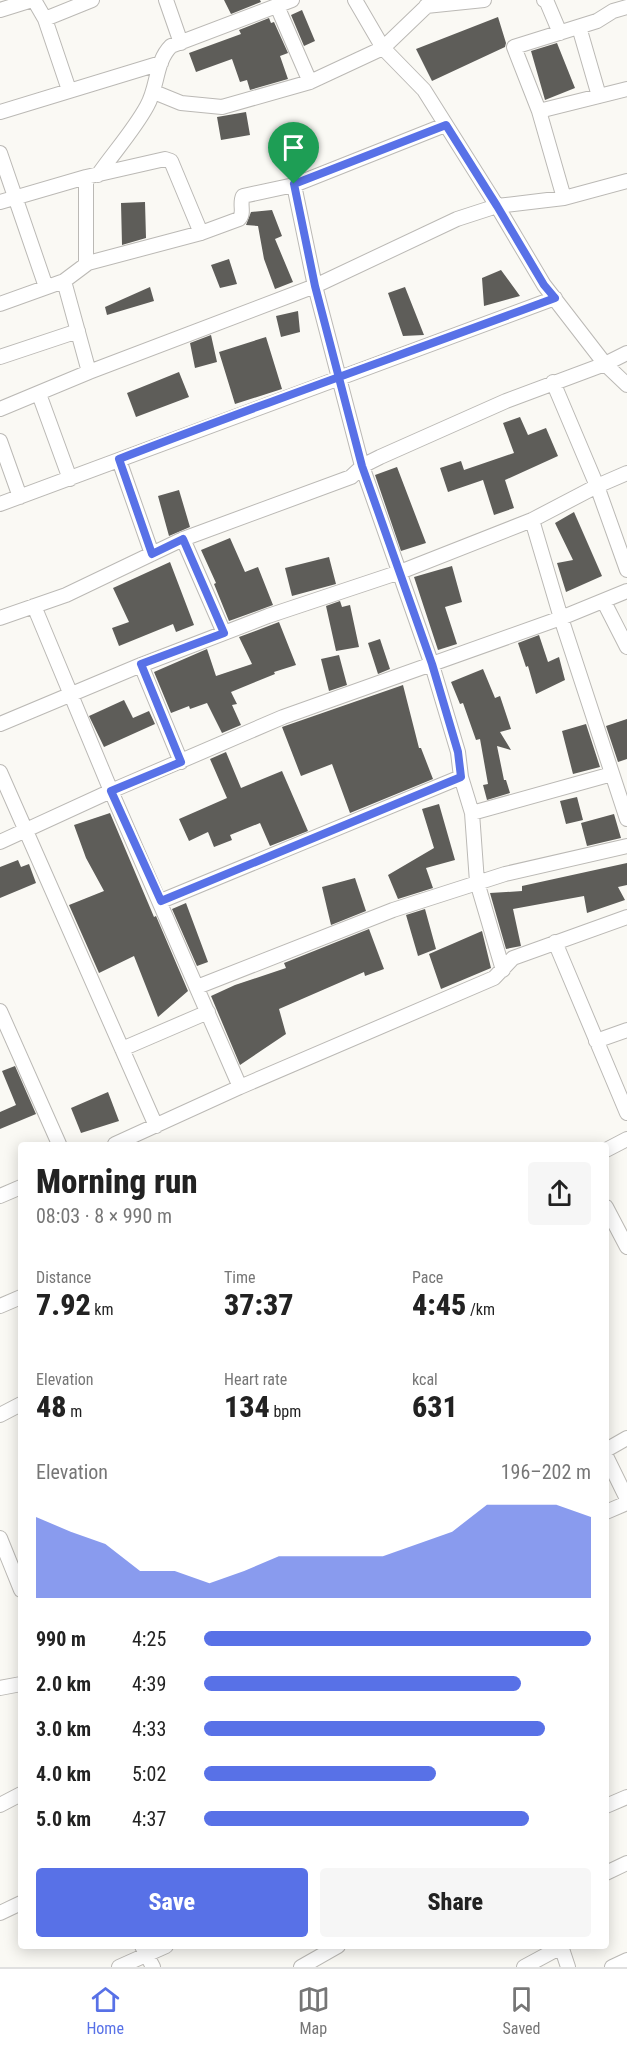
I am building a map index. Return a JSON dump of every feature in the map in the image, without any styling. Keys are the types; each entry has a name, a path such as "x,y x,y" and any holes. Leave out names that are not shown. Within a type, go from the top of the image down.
{"street":[{"path":"0,10 33,0 45,19 69,90"},
{"path":"45,19 92,0"},
{"path":"166,0 181,43"},
{"path":"88,263 86,264 92,176 147,107 154,92 165,53 171,46 292,0"},
{"path":"154,92 181,103 222,107 310,82 383,48 430,3 484,0"},
{"path":"544,0 560,33"},
{"path":"357,1 383,48 424,90 544,285 605,364 627,385"},
{"path":"277,6 310,82"},
{"path":"564,198 539,111 514,47 597,21 613,11 627,7"},
{"path":"579,27 600,96"},
{"path":"0,112 161,63"},
{"path":"539,111 627,90"},
{"path":"0,304 64,281 88,263 201,233 241,218 243,196 294,184 446,125"},
{"path":"0,153 45,287"},
{"path":"0,202 92,176 168,159 201,233"},
{"path":"0,409 89,372 315,286 457,219 497,206 564,198 627,181"},
{"path":"294,184 315,286 362,466 432,664 458,752 461,777 472,813 477,882 503,970"},
{"path":"64,281 89,372"},
{"path":"0,504 555,298"},
{"path":"0,357 78,331"},
{"path":"0,618 66,595 183,539 351,477 362,466 553,382 605,364 627,353"},
{"path":"553,382 597,486 627,570"},
{"path":"39,394 70,479"},
{"path":"0,441 20,497"},
{"path":"119,459 152,554"},
{"path":"0,724 141,664 268,616 400,572 532,520 627,473"},
{"path":"532,520 561,618 627,819"},
{"path":"183,539 224,633"},
{"path":"0,842 111,791 284,717 561,618 627,591"},
{"path":"604,602 627,647"},
{"path":"34,606 111,791 161,901 240,1087"},
{"path":"141,664 181,762"},
{"path":"0,772 156,1126"},
{"path":"472,813 612,774"},
{"path":"161,901 461,777"},
{"path":"197,987 393,910 477,882 627,846"},
{"path":"120,1142 240,1087 494,978 513,958 627,917"},
{"path":"555,942 627,1113"},
{"path":"0,1011 58,1142"},
{"path":"122,1049 208,1012"},
{"path":"596,1041 627,1030"},
{"path":"609,1148 627,1139"},
{"path":"0,1196 18,1188"},
{"path":"609,1213 627,1247"},
{"path":"0,1306 18,1297"},
{"path":"0,1415 18,1406"},
{"path":"609,1447 627,1438"},
{"path":"609,1453 627,1501 609,1510"},
{"path":"0,1538 18,1583"},
{"path":"0,1688 18,1684"},
{"path":"0,1805 18,1796"},
{"path":"609,1805 627,1797"},
{"path":"609,1872 627,1863"},
{"path":"0,1913 18,1904"},
{"path":"119,1967 160,1949"},
{"path":"302,1967 333,1949"},
{"path":"524,1967 556,1949"},
{"path":"562,1949 568,1967"},
{"path":"612,1967 627,1960"}],"building":[{"path":"224,0 260,0 261,2 231,14"},
{"path":"302,10 315,41 304,46 291,15"},
{"path":"498,17 506,43 505,47 432,81 416,49"},
{"path":"269,18 271,23 274,22 288,53 280,56 288,79 250,90 247,80 240,82 232,59 196,72 189,53 241,34 239,30"},
{"path":"557,43 575,88 545,100 531,51"},
{"path":"246,112 250,135 221,140 217,117"},
{"path":"301,140 302,155 283,160 279,146"},
{"path":"145,202 146,238 122,245 121,203"},
{"path":"272,210 282,236 275,239 293,282 275,289 264,259 258,226 246,225 251,212"},
{"path":"229,259 237,284 220,288 211,265"},
{"path":"501,270 520,296 484,306 482,278"},
{"path":"150,287 154,301 107,315 105,307"},
{"path":"405,287 424,335 403,336 388,293"},
{"path":"298,311 300,332 281,337 276,316"},
{"path":"211,335 217,362 195,368 190,343"},
{"path":"266,337 282,389 235,404 219,352"},
{"path":"179,372 189,397 136,417 127,393"},
{"path":"520,417 528,435 546,428 558,456 505,480 514,508 494,515 483,480 448,492 440,468 461,461 464,470 514,453 503,423"},
{"path":"397,467 426,543 401,551 375,475"},
{"path":"179,490 190,527 169,536 158,496"},
{"path":"574,512 602,576 566,592 557,563 573,560 555,523"},
{"path":"230,538 245,572 258,567 273,605 229,621 214,584 216,583 201,550"},
{"path":"329,557 336,584 292,596 285,568"},
{"path":"170,562 194,625 176,632 173,624 119,646 112,628 129,622 113,588"},
{"path":"452,566 462,602 445,607 457,644 438,650 414,577"},
{"path":"340,601 342,607 350,605 359,647 336,651 326,606"},
{"path":"279,622 296,665 274,672 275,674 231,692 237,704 232,705 241,725 222,733 207,703 190,709 189,706 171,713 154,672 207,649 216,676 252,664 239,637"},
{"path":"539,635 548,662 559,657 565,680 536,694 518,643"},
{"path":"380,639 390,669 378,674 368,643"},
{"path":"339,655 347,685 329,691 321,659"},
{"path":"483,669 495,698 500,696 511,729 500,732 511,750 497,746 504,780 506,780 510,793 487,800 483,785 488,784 480,739 476,740 463,703 460,704 451,682"},
{"path":"403,685 419,748 421,748 433,779 350,813 332,764 301,776 282,727"},
{"path":"124,700 133,718 149,711 155,724 104,747 89,716"},
{"path":"627,719 627,759 618,762 606,726"},
{"path":"586,724 600,767 573,774 562,731"},
{"path":"226,752 241,788 282,771 308,831 270,846 260,823 230,835 232,840 214,847 208,832 189,841 179,819 227,798 210,759"},
{"path":"577,797 583,820 566,824 560,801"},
{"path":"439,804 455,860 426,868 433,888 398,899 388,875 434,848 422,809"},
{"path":"110,813 188,991 158,1017 134,956 99,973 69,905 104,891 86,858 74,825"},
{"path":"614,814 621,838 587,846 581,823"},
{"path":"18,860 21,867 29,864 36,883 0,898 0,867"},
{"path":"627,863 627,885 618,887 625,900 587,913 584,896 513,909 521,946 506,949 490,893 522,891 522,886"},
{"path":"355,878 366,911 331,925 322,887"},
{"path":"186,903 208,962 197,966 172,909"},
{"path":"425,909 436,949 418,956 406,915"},
{"path":"369,929 384,969 365,976 364,972 279,1009 286,1034 240,1065 211,996 235,985 286,968 284,963"},
{"path":"482,931 491,968 441,989 429,954"},
{"path":"15,1066 36,1114 0,1129 0,1112 16,1105 2,1071"},
{"path":"108,1092 119,1121 81,1133 71,1108"}],"route":[{"path":"294,184 315,286 339,378 362,466 432,664 458,752 461,777 161,901 111,791 181,762 141,664 224,633 183,539 152,554 119,459 339,378 555,298 544,285 446,125 294,184"}]}
